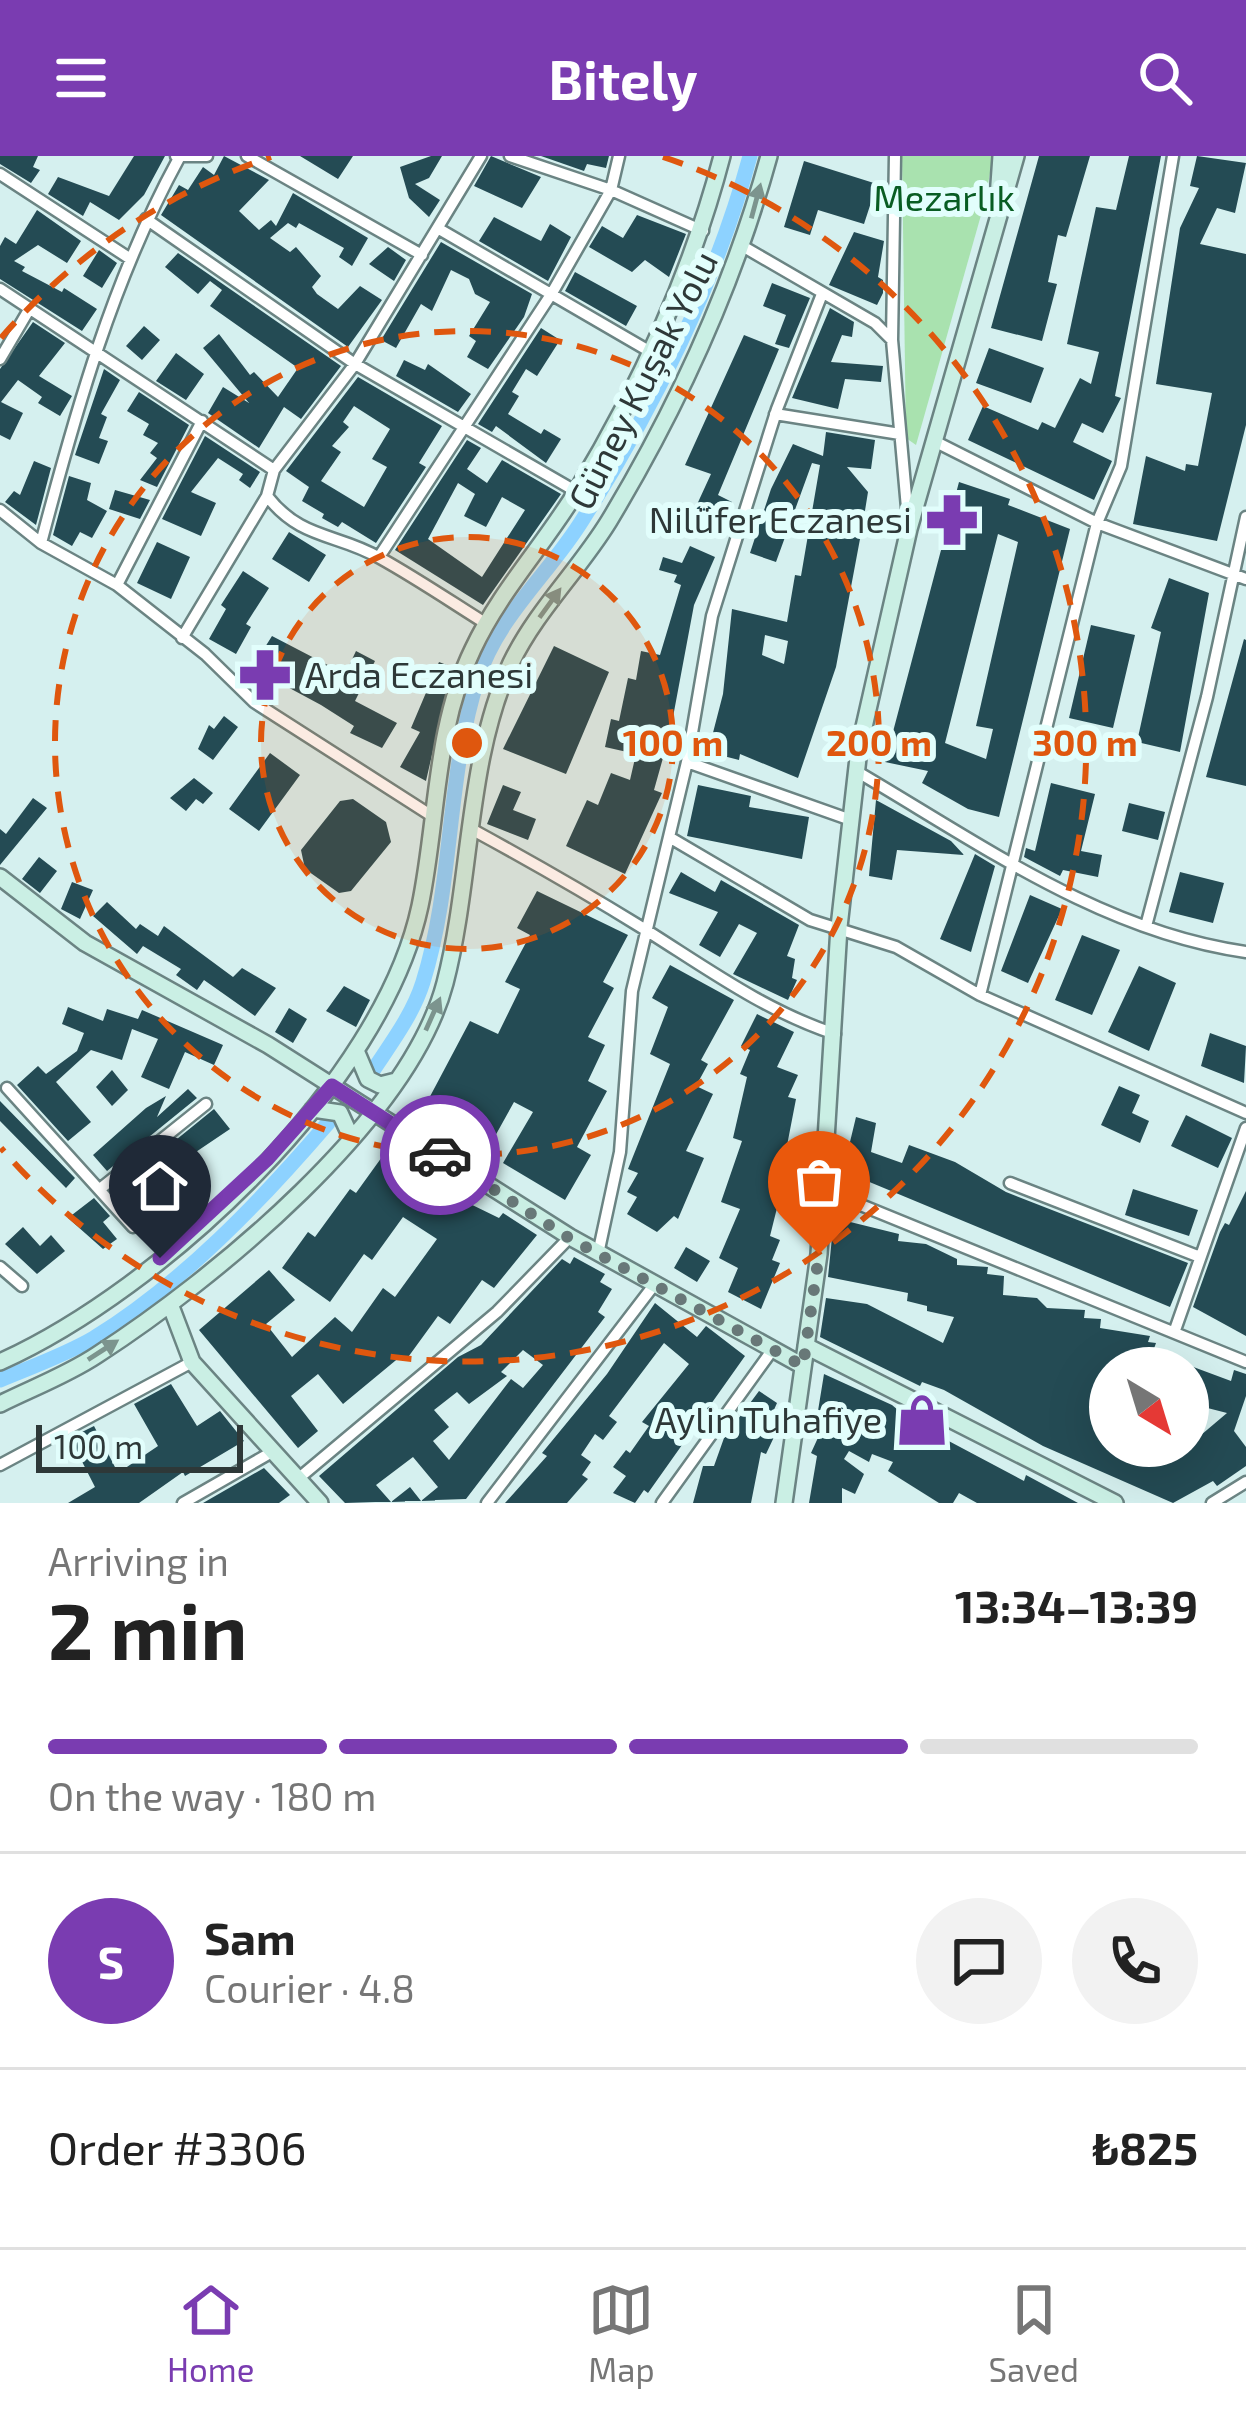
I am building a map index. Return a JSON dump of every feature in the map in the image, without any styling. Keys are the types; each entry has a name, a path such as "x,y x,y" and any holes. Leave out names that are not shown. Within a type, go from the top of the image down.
{"main road":[{"name":"Güney Kuşak Yolu","path":"0,1362 80,1318 176,1246 313,1109 357,1052 403,965 420,906 445,732 463,670 485,623 577,492 649,351 703,231 722,156"},
{"name":"Güney Kuşak Yolu","path":"0,1405 93,1358 170,1304 271,1220 351,1137 396,1081 443,990 460,923 481,772 511,664 631,481 744,247 769,156"},
{"path":"997,225 1001,156"},
{"path":"784,1503 824,1190 839,927 856,771 909,529 1016,156"},
{"path":"0,877 85,944 332,1086 569,1238 803,1366"},
{"path":"357,1052 368,1079 380,1084 396,1081"},
{"path":"313,1109 340,1113 351,1137"},
{"path":"170,1304 192,1363 320,1503"},
{"path":"806,1346 1115,1503"}],"street":[{"path":"41,543 96,350 146,218 178,157 207,156"},
{"path":"247,156 422,255"},
{"path":"182,638 267,496 274,470 355,364 481,156"},
{"path":"511,156 611,190 703,231"},
{"path":"379,557 468,429 552,293 611,190 620,156"},
{"path":"895,156 892,340 909,529"},
{"path":"980,995 1097,524 1120,466 1173,156"},
{"path":"0,174 129,258"},
{"path":"146,218 355,364 577,492"},
{"path":"439,229 649,351"},
{"path":"744,247 875,323 892,340"},
{"path":"0,290 274,470"},
{"path":"598,1254 620,1153 632,991 687,762 712,616 775,414 822,294"},
{"path":"0,359 30,308"},
{"path":"775,414 900,434"},
{"path":"116,585 202,421"},
{"path":"936,442 1097,524 1246,579"},
{"path":"267,496 282,516 318,537 379,557 485,623"},
{"path":"0,511 41,543 116,585 254,702 433,816"},
{"path":"1146,926 1207,697 1246,517"},
{"path":"687,762 851,820"},
{"path":"856,771 1052,887 1146,926 1246,952"},
{"path":"472,830 792,1020 835,1034"},
{"path":"669,837 810,920 896,947 980,995 1246,1113"},
{"path":"7,1088 133,1227"},
{"path":"100,1189 206,1104"},
{"path":"1175,1330 1246,1128"},
{"path":"1010,1184 1200,1257"},
{"path":"824,1190 1246,1362"},
{"path":"298,1478 497,1312 569,1238"},
{"path":"0,1267 22,1286"},
{"path":"487,1503 654,1285"},
{"path":"662,1503 773,1349"},
{"path":"0,1465 192,1363"},
{"path":"183,1503 272,1452"},
{"path":"1212,1503 1246,1482"}],"green space":[{"name":"Mezarlık","path":"902,156 993,156 985,201 916,445 906,438"}],"building":[{"path":"0,156 38,156 33,167 40,170 31,183 0,164"},
{"path":"134,156 165,156 144,195 119,220 90,202 83,216 48,194 58,177 109,196"},
{"path":"224,156 269,180 239,211 259,230 271,220 276,226 293,193 368,238 352,266 339,257 344,248 299,223 296,228 288,223 270,238 290,252 296,247 321,276 312,287 338,309 360,286 382,300 348,347 161,215 179,185 188,190 203,167 214,175"},
{"path":"300,156 353,156 338,179"},
{"path":"442,156 429,178 415,184 440,200 429,217 409,198 400,167"},
{"path":"491,156 541,177 522,208 474,186"},
{"path":"541,156 609,156 606,168 587,164 584,171"},
{"path":"1039,156 1090,156 1066,237 1058,235 1048,282 1057,284 1042,341 991,328"},
{"path":"1129,156 1161,156 1115,396 1121,398 1103,433 1082,423 1073,442 1112,461 1094,500 968,440 983,406 1038,430 1042,422 1055,428 1080,378 1091,384 1099,352 1067,344 1096,207 1116,210"},
{"path":"1197,156 1246,163 1235,213 1217,208 1200,244 1246,254 1246,425 1217,541 1133,524 1146,456 1185,471 1186,464 1198,466 1212,393 1156,384 1180,228 1199,188 1190,186"},
{"path":"804,161 877,184 864,224 818,210 810,235 784,227"},
{"path":"37,210 81,241 67,263 38,245 14,261 25,267 22,271 62,292 64,288 97,309 82,331 0,279 0,246 5,237 16,244"},
{"path":"637,215 686,234 669,277 645,260 632,272 589,247 602,226 623,238"},
{"path":"494,217 541,241 550,224 571,237 548,281 479,241"},
{"path":"854,232 884,241 878,277 883,280 883,293 877,305 829,285"},
{"path":"441,242 532,294 524,317 488,369 467,357 476,341 469,336 490,302 475,294 469,279 451,270 432,311 421,304 396,348 381,340"},
{"path":"388,247 406,260 394,281 369,264"},
{"path":"99,250 117,263 102,288 83,276"},
{"path":"178,253 341,366 301,419 284,407 259,448 208,413 223,387 249,403 203,348 219,334 250,375 254,372 278,397 298,368 210,306 222,290 210,281 198,294 165,267"},
{"path":"575,272 637,306 626,326 565,291"},
{"path":"772,283 810,298 789,348 775,344 786,315 763,306"},
{"path":"830,308 854,322 852,337 842,335 831,362 883,366 881,382 845,379 838,409 792,398"},
{"path":"33,322 65,343 39,376 72,396 60,416 38,403 42,397 18,380 1,402 23,413 10,440 0,435 0,369"},
{"path":"144,326 160,340 142,360 126,346"},
{"path":"541,328 560,340 537,376 526,369 512,392 519,396 508,414 541,434 544,429 561,439 546,463 496,426 492,432 478,424"},
{"path":"744,335 779,349 718,495 732,502 722,524 694,511 711,474 685,465"},
{"path":"989,348 1044,368 1031,403 976,383"},
{"path":"176,353 204,374 186,400 156,381"},
{"path":"404,360 425,370 428,364 471,394 458,412 396,376"},
{"path":"104,369 120,380 101,414 107,417 99,438 108,441 99,464 75,455"},
{"path":"358,377 442,426 419,463 426,467 376,543 342,522 338,527 322,518 324,514 302,501 309,487 286,471","holes":["354,406 390,429 372,459 387,467 364,507 321,481 341,452 332,446 349,427 343,422"]},
{"path":"139,392 189,425 157,487 140,480 157,458 150,453 158,443 143,435 149,424 127,411"},
{"path":"826,432 875,440 871,469 847,467 868,492 836,667 798,778 740,754 739,760 708,752 723,694 732,609 787,622 795,575 801,576 820,465 812,463 776,562 750,553 771,489 793,444 823,456","holes":["765,635 788,641 784,664 762,655"]},
{"path":"205,436 260,472 250,488 239,480 243,474 218,458 191,492 216,503 201,536 162,519"},
{"path":"467,440 481,448 467,469 487,483 502,460 561,494 483,605 395,550","holes":["458,483 475,494 464,516 486,527 502,497 525,510 482,577 428,539"]},
{"path":"34,461 51,468 36,525 5,502 14,491 20,495"},
{"path":"69,476 91,483 87,500 107,511 92,538 80,532 72,546 53,535"},
{"path":"959,482 1010,499 1008,505 1070,529 999,817 968,809 922,783 928,771 885,762","holes":["998,534 1018,542 976,726 993,729 986,759 945,743"]},
{"path":"115,490 150,500 140,519 109,509"},
{"path":"289,532 326,555 309,582 272,559"},
{"path":"157,542 190,557 171,599 137,583"},
{"path":"690,546 715,557 694,605 654,790 662,793 625,874 566,846 587,800 598,805 611,773 630,780 636,754 605,747 611,719 619,721 628,678 636,680 641,651 660,655 681,585 674,582 677,575 659,570 663,557 682,563"},
{"path":"243,571 269,588 246,624 251,627 236,654 209,639 226,609 221,605"},
{"path":"1169,578 1209,593 1180,752 1137,742 1161,632 1151,628"},
{"path":"1091,625 1135,635 1113,728 1069,718"},
{"path":"272,636 345,674 356,651 375,661 355,701 397,723 382,748 350,733 354,726 321,705 252,668"},
{"path":"1246,640 1246,786 1206,777"},
{"path":"554,646 609,672 566,774 503,749"},
{"path":"439,662 452,667 426,781 400,767 420,732 411,728"},
{"path":"224,716 238,727 213,760 198,749 209,725 214,729"},
{"path":"270,753 300,775 259,831 229,809"},
{"path":"194,778 213,793 203,804 196,799 186,811 170,798"},
{"path":"1051,783 1095,794 1081,851 1102,855 1098,877 1063,870 1060,876 1024,857 1026,848 1035,851"},
{"path":"503,785 521,792 513,810 536,819 528,840 487,824"},
{"path":"698,785 751,796 749,807 809,817 802,859 687,836"},
{"path":"33,798 47,808 0,865 0,829 6,834"},
{"path":"353,799 386,822 391,842 351,891 339,893 305,869 301,850 340,801"},
{"path":"876,800 951,841 964,855 897,850 892,880 869,876"},
{"path":"1129,803 1165,812 1158,840 1122,831"},
{"path":"975,854 995,866 971,952 940,939"},
{"path":"39,857 57,871 40,893 22,879"},
{"path":"681,872 715,892 721,880 799,925 787,956 795,959 792,978 797,980 788,1000 733,974 757,933 739,924 720,957 699,945 718,912 669,893"},
{"path":"1180,872 1224,883 1213,923 1169,912"},
{"path":"72,882 93,890 80,919 61,909"},
{"path":"537,891 628,935 603,982 614,988 588,1037 605,1045 588,1081 607,1091 577,1147 591,1155 565,1200 503,1163 533,1112 514,1102 484,1156 417,1121 470,1021 498,1034 520,989 505,982 530,935 517,928"},
{"path":"1030,895 1062,909 1028,983 1001,971"},
{"path":"107,902 136,929 140,924 158,936 164,926 233,977 242,968 276,988 255,1016 204,980 197,990 176,975 181,969 143,946 137,954 93,916"},
{"path":"1082,935 1120,950 1092,1015 1055,1000"},
{"path":"670,965 734,1000 701,1060 708,1064 696,1086 713,1094 686,1151 704,1158 678,1219 674,1216 657,1232 627,1214 637,1197 627,1192 638,1173 628,1169 670,1064 650,1054 668,1007 652,998"},
{"path":"1139,966 1176,983 1149,1051 1108,1032"},
{"path":"344,986 370,1000 356,1027 326,1011"},
{"path":"68,1007 103,1021 107,1009 138,1019 142,1010 223,1045 214,1065 185,1052 169,1089 141,1077 158,1039 132,1029 122,1060 91,1050 56,1082 91,1122 68,1141 17,1085 38,1066 46,1074 77,1051 84,1033 62,1024"},
{"path":"289,1008 307,1019 293,1043 275,1032"},
{"path":"757,1014 794,1032 777,1067 798,1075 788,1097 796,1099 784,1161 798,1167 789,1188 784,1186 776,1212 770,1236 780,1240 772,1260 780,1263 761,1309 728,1292 738,1268 719,1258 740,1209 721,1202 742,1141 733,1138 747,1077 740,1074 750,1050 741,1046"},
{"path":"1210,1033 1246,1046 1244,1083 1201,1066"},
{"path":"112,1070 128,1090 112,1106 96,1087"},
{"path":"1119,1086 1140,1095 1132,1113 1149,1121 1140,1143 1101,1125"},
{"path":"188,1089 197,1098 107,1171 93,1155 146,1108 166,1096 157,1117"},
{"path":"0,1101 75,1178 66,1188 0,1121"},
{"path":"214,1109 230,1129 184,1160 188,1165 178,1178 156,1194 162,1201 142,1217 118,1187"},
{"path":"1186,1115 1232,1138 1218,1168 1171,1146"},
{"path":"856,1117 876,1123 871,1152 902,1163 909,1145 955,1162 1006,1192 1188,1263 1170,1307 843,1171"},
{"path":"387,1150 447,1193 452,1187 463,1194 460,1199 499,1218 503,1213 537,1235 494,1288 482,1280 450,1324 438,1316 406,1360 401,1356 343,1404 318,1374 291,1396 318,1431 298,1448 199,1330 269,1270 295,1300 266,1324 292,1357 335,1317 352,1332 383,1288 395,1297 437,1239 403,1217 372,1260 364,1254 330,1302 282,1268 308,1232 315,1237 350,1189 356,1193"},
{"path":"1133,1189 1198,1210 1189,1236 1125,1215"},
{"path":"1246,1191 1246,1336 1193,1307 1220,1232 1225,1223 1229,1225"},
{"path":"94,1198 110,1216 103,1222 117,1239 103,1249 68,1218"},
{"path":"834,1218 899,1234 898,1241 926,1244 957,1259 957,1265 988,1267 987,1274 1004,1276 1003,1295 1037,1298 1047,1308 1085,1310 1084,1318 1101,1319 1100,1328 1150,1336 1148,1342 1156,1343 1155,1347 1089,1347 1089,1466 944,1390 922,1382 920,1386 820,1337 826,1298 867,1304 943,1343 954,1317 907,1301 908,1293 828,1277"},
{"path":"23,1227 40,1246 51,1235 65,1251 37,1274 5,1244"},
{"path":"686,1247 710,1261 697,1282 674,1268"},
{"path":"574,1257 605,1274 600,1282 612,1289 598,1312 605,1317 466,1499 422,1500 438,1487 413,1457 376,1485 391,1501 345,1503 319,1476 458,1357 481,1345 562,1259 570,1264","holes":["523,1350 543,1365 523,1388 511,1379 449,1460 433,1441 449,1427 434,1410 457,1392 469,1404 507,1376 501,1372"]},
{"path":"655,1303 697,1337 706,1326 745,1356 648,1493 644,1490 635,1503 613,1493 626,1476 613,1467 626,1450 630,1453 649,1426 642,1422 689,1364 664,1343 609,1416 617,1422 603,1440 595,1434 581,1455 591,1462 582,1475 588,1479 567,1503 505,1503 547,1456 542,1453 607,1374"},
{"path":"1234,1370 1246,1374 1246,1396 1234,1431 1246,1447 1246,1466 1217,1486 1213,1481 1173,1503 1091,1467 1209,1467 1209,1428 1227,1413 1209,1408 1209,1373 1231,1381"},
{"path":"824,1374 892,1405 911,1421 1024,1481 1026,1475 1078,1503 977,1503 959,1493 953,1503 939,1503 888,1471 893,1462 872,1454 869,1462 849,1451 844,1459 864,1474 855,1494 842,1488 842,1503 809,1503 817,1456 811,1453 827,1418 817,1417"},
{"path":"171,1384 197,1426 220,1411 244,1441 185,1476 183,1472 139,1503 68,1503 95,1487 70,1438 94,1426 118,1473 158,1446 134,1404"},
{"path":"759,1391 777,1403 764,1432 774,1437 766,1454 761,1452 751,1503 693,1503 703,1466 714,1466 724,1438"},
{"path":"264,1468 290,1495 279,1503 203,1503"},
{"path":"410,1487 421,1501 392,1501"}],"waterway":[{"path":"374,1069 408,1016 423,982 440,907 460,753 487,656 511,615 583,519 658,389 701,297 750,156"},
{"path":"0,1380 83,1344 159,1292 248,1211 328,1123"}],"way so far":[{"path":"440,1155 569,1238 803,1366 819,1254"}],"place":[{"name":"Nilüfer Eczanesi","path":"952,520"},
{"name":"Arda Eczanesi","path":"265,675"},
{"name":"Aylin Tuhafiye","path":"922,1420"}],"route":[{"path":"160,1258 267,1159 332,1086 440,1155"}]}
